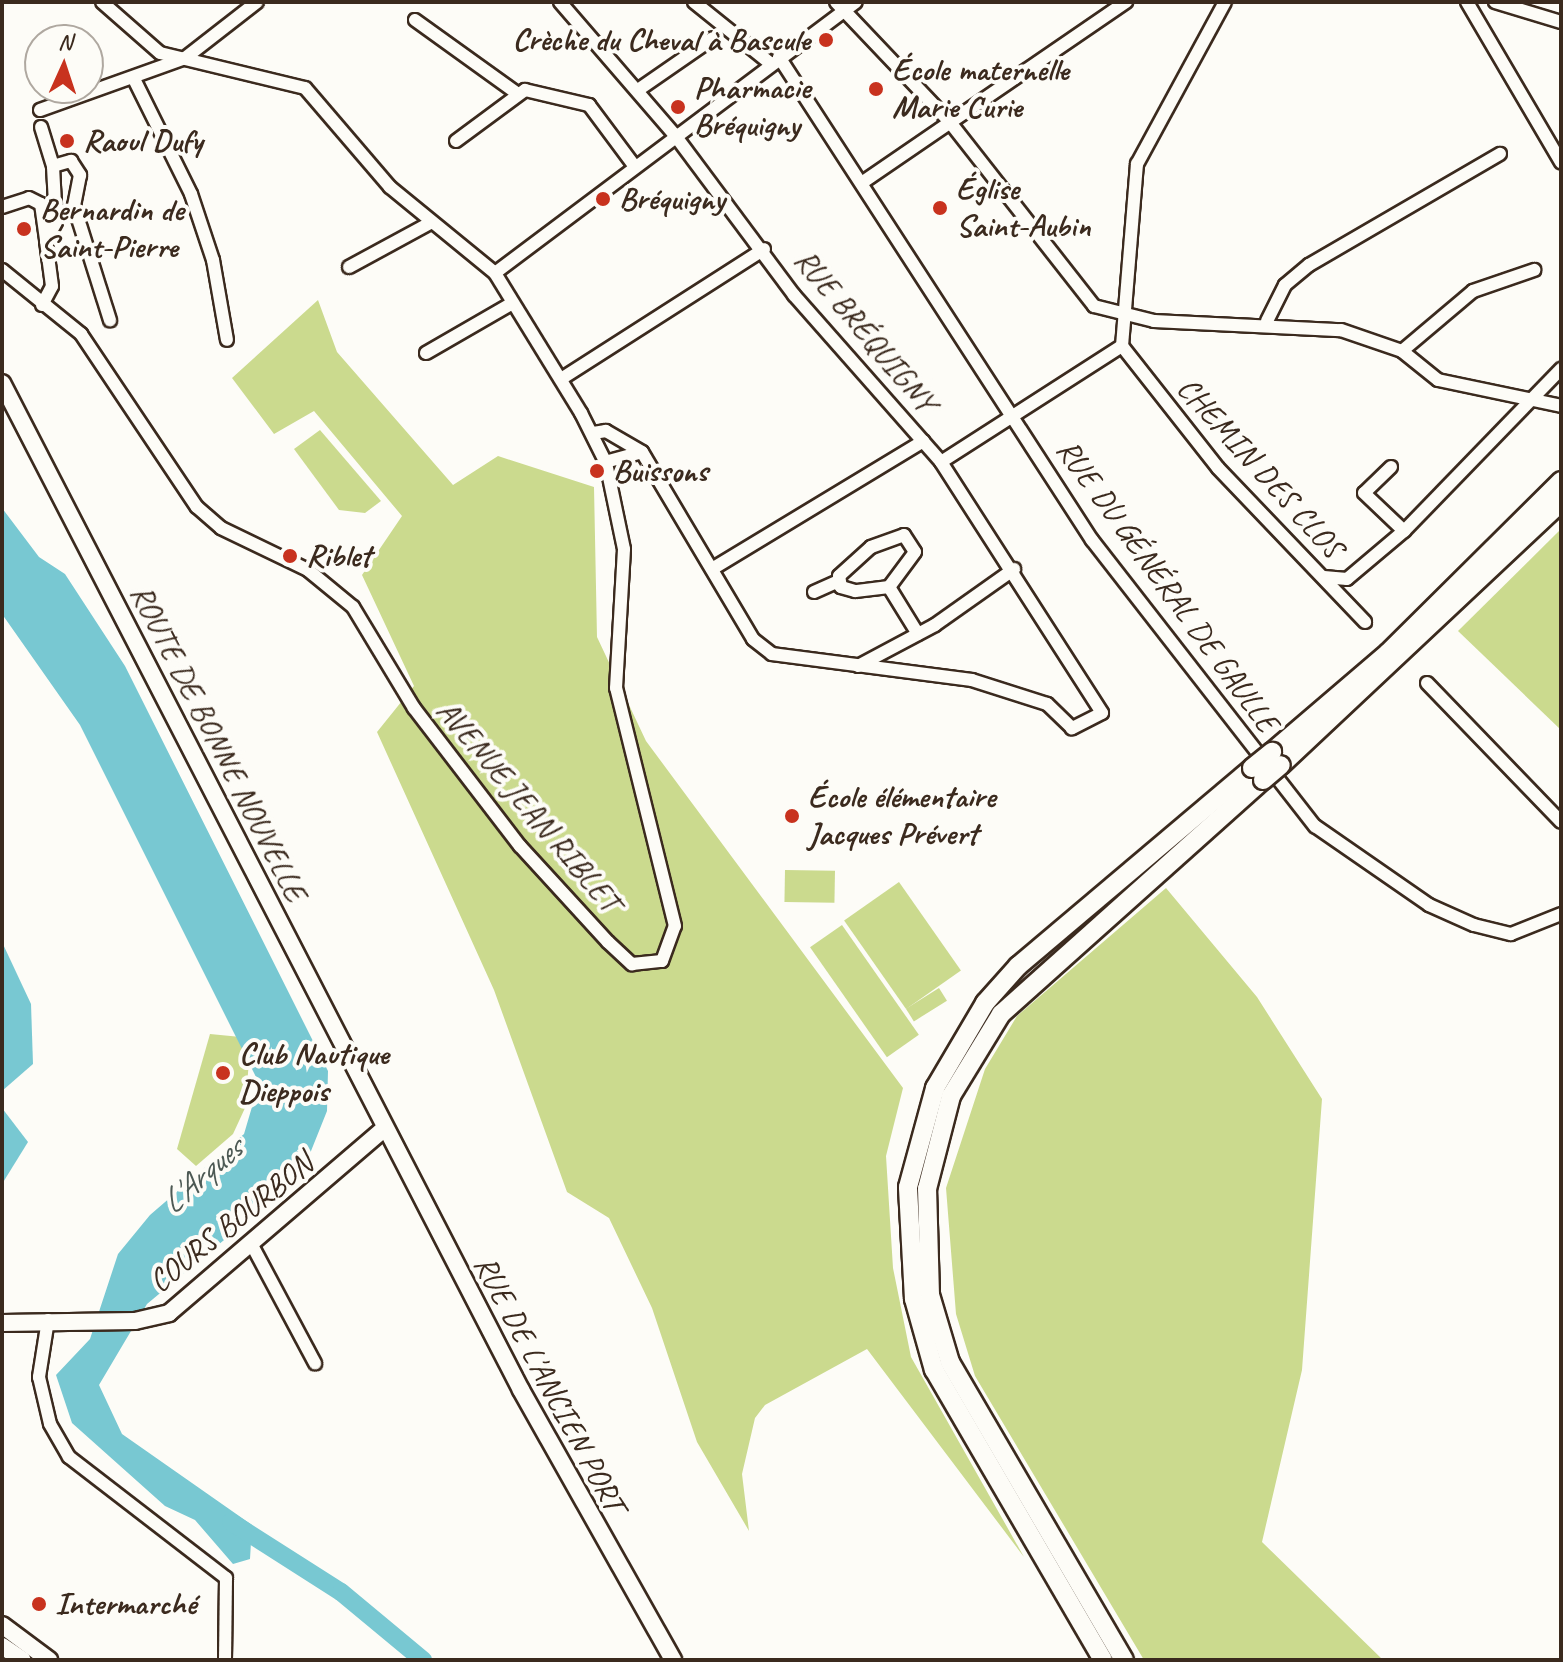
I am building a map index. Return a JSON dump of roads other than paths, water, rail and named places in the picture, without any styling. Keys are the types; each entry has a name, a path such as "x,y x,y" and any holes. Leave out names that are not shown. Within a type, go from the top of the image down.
{"highway":[{"path":"1277,758 1561,481"},
{"path":"1103,1660 934,1370 914,1299 908,1187 935,1088 985,1003 1018,966 1277,758 1561,502"},
{"path":"1124,1660 950,1362 930,1295 927,1189 951,1096 1001,1014 1257,774"}],"main road":[{"name":"ROUTE DE BONNE NOUVELLE","path":"2,383 384,1129"},
{"name":"COURS BOURBON","path":"2,1323 135,1321 169,1313 253,1247 384,1129"},
{"name":"RUE DE L'ANCIEN PORT","path":"384,1129 606,1551 673,1660"},
{"path":"2,1625 49,1660"},
{"path":"2,1646 23,1660"}],"street":[{"path":"102,2 144,44 185,58 305,88 380,177 430,223 495,273 840,6 856,2"},
{"path":"40,110 135,81 185,58 257,2"},
{"name":"RUE BRÉQUIGNY","path":"560,2 674,134 764,249 794,295 941,462 1014,569 1102,713 1072,728 1047,704 972,680 858,666"},
{"name":"RUE DU GÉNÉRAL DE GAULLE","path":"694,2 774,60 863,182 1092,540 1315,826 1429,905 1474,925 1511,934 1561,914"},
{"path":"863,182 1126,2"},
{"path":"941,462 1014,420 1122,346 1129,317 1137,164 1225,2"},
{"path":"1467,2 1561,162"},
{"path":"1495,2 1561,22"},
{"path":"840,6 949,121 1074,286 1094,306 1129,317 1267,321 1341,330 1402,351 1438,380 1561,406"},
{"path":"415,20 518,94 589,105 633,164"},
{"path":"638,90 713,38"},
{"path":"135,81 191,194 213,260 227,340"},
{"path":"456,141 518,94"},
{"path":"41,127 53,166 56,222 46,241"},
{"path":"1267,321 1285,285 1309,265 1500,154"},
{"path":"53,166 71,161 80,175 74,206 110,320"},
{"path":"2,207 29,198 41,204 52,286 42,305"},
{"path":"349,267 430,223"},
{"path":"561,379 764,249"},
{"name":"AVENUE JEAN RIBLET","path":"2,270 81,334 197,507 221,528 308,570 353,607 414,708 520,846 622,957 648,965 671,950 675,926 619,717 624,549 605,462 593,433 561,379 509,305 495,273"},
{"path":"1402,351 1473,291 1534,270"},
{"path":"426,353 509,305"},
{"name":"CHEMIN DES CLOS","path":"1122,346 1218,468 1365,622"},
{"path":"1324,577 1347,579 1404,531 1561,369"},
{"path":"593,433 606,431 642,452 753,639 772,654 858,666 918,634 1014,569"},
{"path":"712,569 923,441"},
{"path":"605,462 642,452"},
{"path":"1391,467 1364,493 1404,531"},
{"path":"814,592 839,581 871,547 904,535 912,560 889,587 855,591 839,581"},
{"path":"889,587 918,634"},
{"path":"1427,683 1561,822"},
{"path":"253,1247 315,1363"},
{"path":"48,1320 39,1377 50,1424 69,1457 226,1578 225,1660"}],"water":[{"path":"2,508 39,557 65,574 125,666 328,1071 327,1111 301,1176 147,1304 99,1385 122,1434 252,1525 250,1559 233,1564 195,1520 165,1506 72,1423 56,1375 90,1339 118,1254 150,1215 244,1134 259,1083 80,725 2,614"},
{"path":"2,942 31,1004 33,1064 2,1091"},
{"path":"2,1108 28,1142 2,1184"}],"waterway":[{"name":"L'Arques","path":"231,1522 341,1592 423,1660"}],"place":[{"name":"Crèche du Cheval à Bascule","path":"826,40"},
{"name":"École maternelle Marie Curie","path":"876,89"},
{"name":"Pharmacie Bréquigny","path":"678,107"},
{"name":"Raoul Dufy","path":"67,141"},
{"name":"Bréquigny","path":"603,199"},
{"name":"Église Saint-Aubin","path":"940,208"},
{"name":"Bernardin de Saint-Pierre","path":"24,229"},
{"name":"Buissons","path":"597,471"},
{"name":"Riblet","path":"290,556"},
{"name":"École élémentaire Jacques Prévert","path":"792,816"},
{"name":"Club Nautique Dieppois","path":"223,1073"},
{"name":"Intermarché","path":"39,1604"}]}
